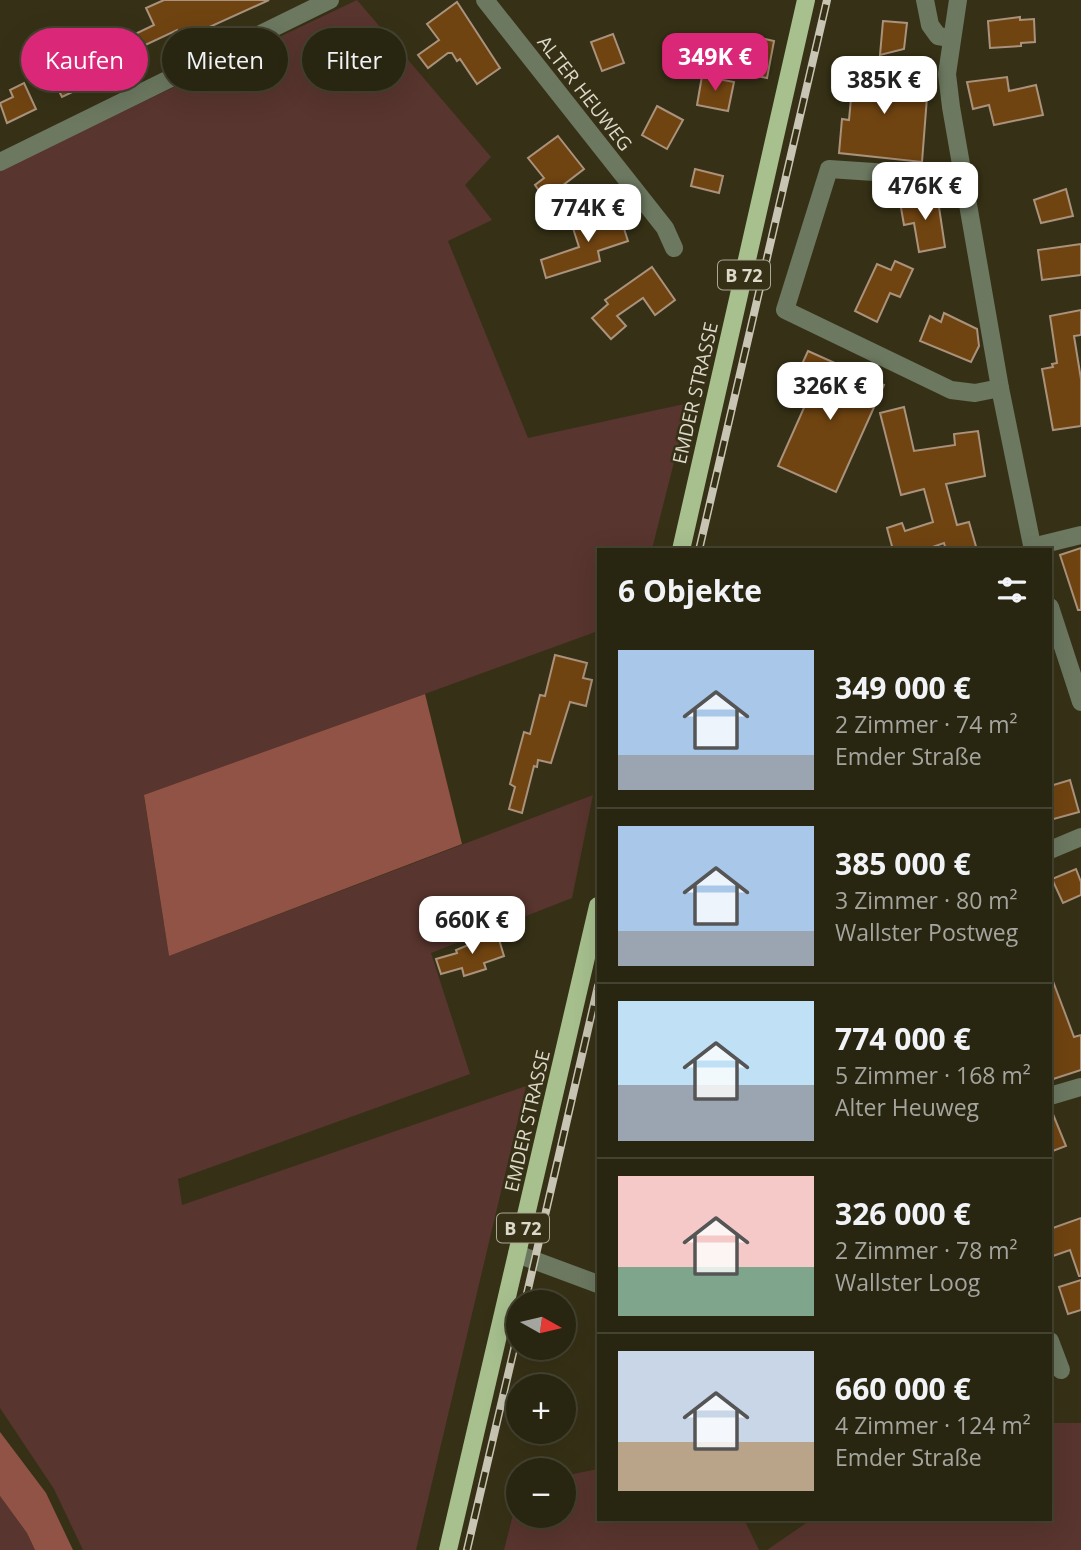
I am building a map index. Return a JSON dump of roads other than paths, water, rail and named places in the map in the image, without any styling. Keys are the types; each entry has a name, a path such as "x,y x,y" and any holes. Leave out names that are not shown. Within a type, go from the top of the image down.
{"main road":[{"name":"EMDER STRASSE","path":"681,548 806,0"},
{"name":"EMDER STRASSE","path":"448,1550 597,910"}],"street":[{"path":"0,162 330,0"},
{"name":"ALTER HEUWEG","path":"485,0 665,228 674,248"},
{"path":"925,0 930,25 938,36 950,38"},
{"path":"958,0 950,38 947,74 1000,388 1032,548 1081,535"},
{"path":"964,178 829,169 785,310 951,390 975,393 1000,388"},
{"path":"1052,613 1081,702"},
{"path":"1052,849 1081,837"},
{"path":"1052,1095 1081,1087"},
{"path":"517,1254 597,1284"},
{"path":"1052,1346 1061,1370"}],"railway":[{"path":"699,548 827,0"},
{"path":"528,1290 597,990"},
{"path":"467,1550 511,1360"}]}
